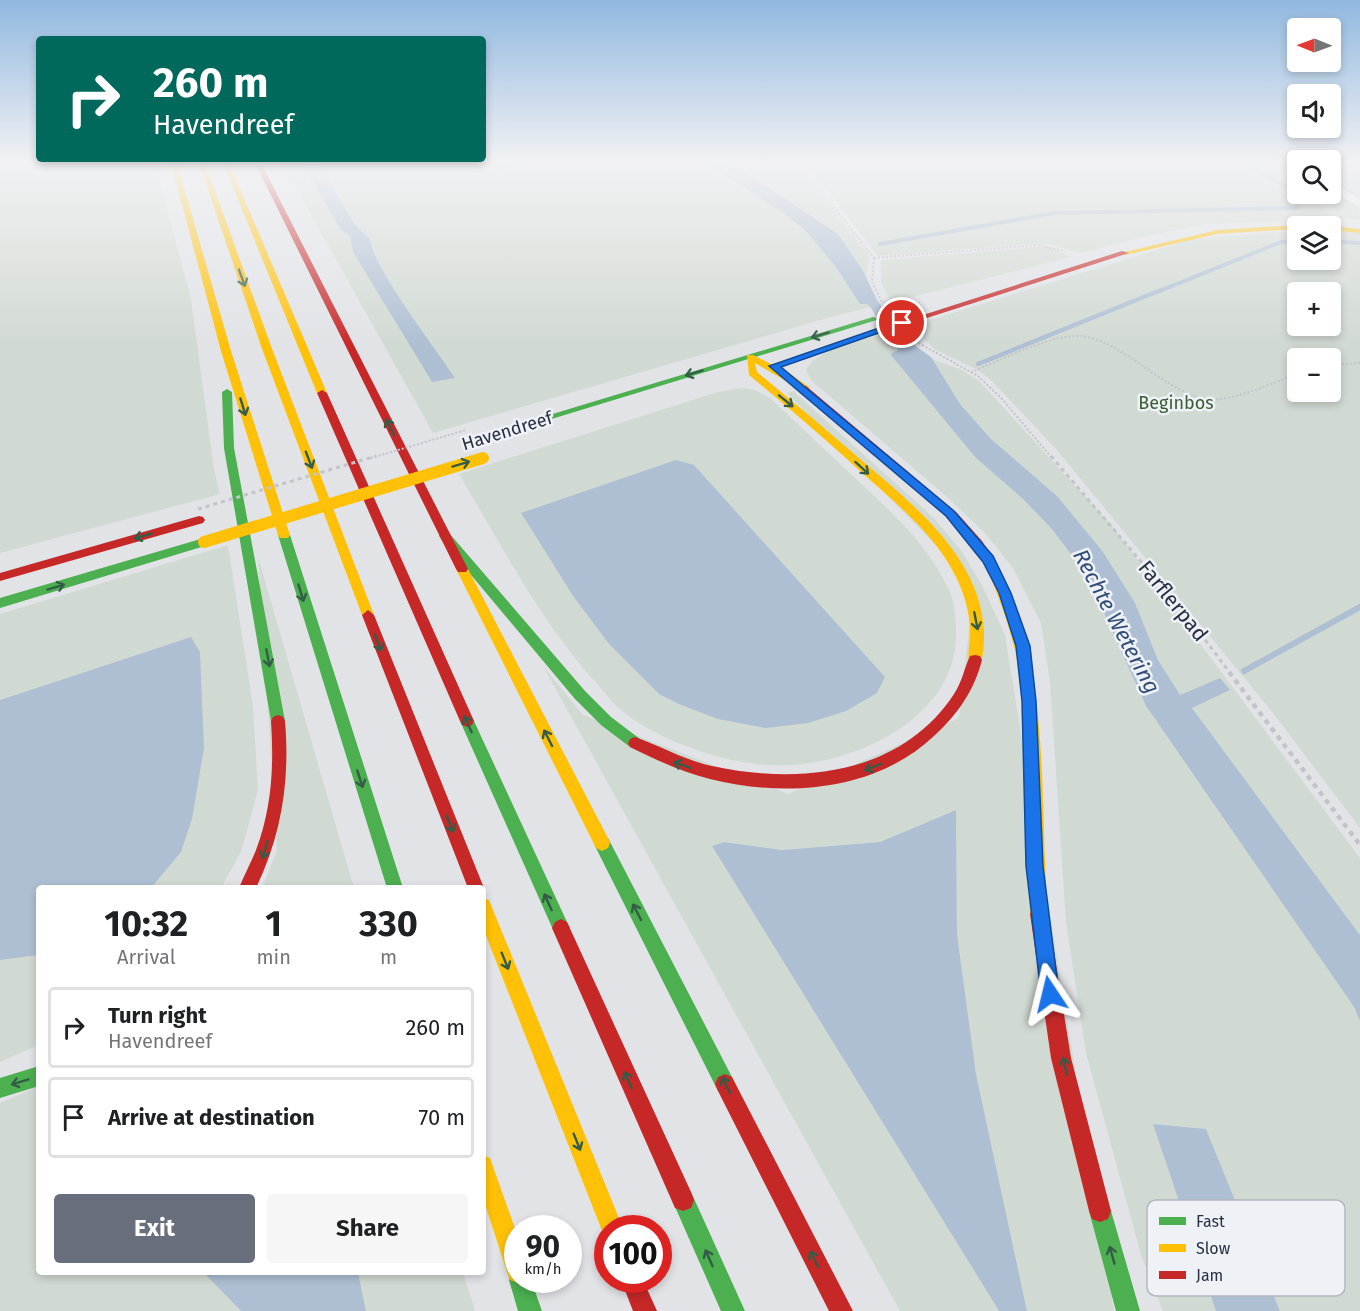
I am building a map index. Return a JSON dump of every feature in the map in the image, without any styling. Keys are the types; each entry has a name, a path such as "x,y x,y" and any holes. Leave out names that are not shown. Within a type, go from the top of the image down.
{"main road":[{"path":"191,224 226,351 394,885"},
{"path":"224,224 314,474 386,663 475,885"},
{"path":"251,224 309,363 444,671 733,1311"},
{"path":"289,224 445,536 841,1311"},
{"name":"Havendreef","path":"466,438 750,357 880,324 1183,236 1229,229 1287,227"},
{"path":"1341,229 1360,231"},
{"name":"Havendreef","path":"807,355 880,324"},
{"path":"226,351 229,448 275,697 280,741 280,791 263,859 249,885"},
{"path":"747,375 750,357 779,364 950,513 988,560 1005,593 1024,657 1029,701 1035,866 1046,973 1079,1138 1128,1311"},
{"path":"747,375 779,364"},
{"path":"445,536 601,719 636,744 677,764 720,777 764,783 812,782 856,773 895,758 926,737 951,714 966,689 976,663 978,633 971,596 954,562 928,530 819,428 747,375"},
{"path":"392,463 415,456"},
{"name":"Havendreef","path":"0,603 488,456"},
{"path":"0,577 207,514 370,470"},
{"path":"486,913 607,1215"},
{"path":"0,1088 36,1077"},
{"path":"486,1174 504,1229"},
{"path":"524,1293 530,1311"},
{"path":"637,1293 645,1311"}],"path":[{"path":"847,224 874,258 1036,245 1070,252"},
{"name":"Farflerpad","path":"1287,378 1221,399 1205,399 1186,392 1094,338 1075,336 1057,339 970,372 1002,399 1185,613 1360,845"},
{"path":"1341,364 1360,363"},
{"name":"Havendreef","path":"207,514 466,438"}],"green space":[{"path":"0,224 171,224 191,299 214,470 220,494 0,553"},
{"path":"316,224 338,224 341,230 350,236 353,252 432,382 454,378 393,288 374,252 370,239 355,224 798,224 835,266 860,304 867,304 871,307 827,318 433,433"},
{"path":"823,224 844,224 869,256 866,277 838,234"},
{"path":"854,224 1206,224 1142,237 1082,253 1047,244 878,256"},
{"name":"Beginbos","path":"1287,232 1287,270 1341,270 1341,232 1360,233 1360,828 1273,713 1056,449 991,380 976,369 936,350 910,326 1192,239"},
{"path":"1050,247 1070,257 888,303 890,300 881,283 881,262 883,260"},
{"path":"887,333 898,350 890,354 975,457 1023,499 1051,528 1079,566 1096,595 1146,706 1354,1007 1360,1021 1360,1311 1280,1311 1274,1296 1345,1296 1345,1200 1235,1200 1206,1129 1154,1124 1179,1200 1147,1200 1147,1270 1086,1053 1066,922 1050,682 1041,623 1013,568 985,533 946,496 812,381 806,371 810,364 829,351"},
{"path":"932,359 962,370 979,381 1113,527 1360,858 1360,935 1192,708 1229,690 1220,679 1180,696 1158,660 1135,603 1057,496 991,439 960,404"},
{"path":"742,388 755,390 770,398 882,503 920,543 941,574 951,595 955,612 956,635 952,663 940,688 923,710 901,728 875,743 848,754 793,765 750,763 727,759 659,734 622,711 577,661 540,610 459,474 718,392","holes":["521,513 659,694 609,644 573,596"]},
{"path":"793,391 933,517 960,549 982,585 1005,635 1114,1311 1027,1311 976,1074 957,934 956,810 880,842 782,850 724,842 712,846 999,1311 900,1311 543,666 583,715 788,794 959,718 974,584 787,393"},
{"path":"228,545 253,706 258,790 241,852 223,885 154,885 181,852 191,637 0,700 0,614"},
{"path":"258,557 353,885 263,885 277,850"},
{"path":"36,955 36,1046 0,1062 0,960"},
{"path":"36,1087 36,1275 206,1275 241,1311 0,1311 0,1103"},
{"path":"359,1275 464,1275 475,1311 366,1311"},
{"path":"1157,1296 1211,1296 1216,1311 1163,1311"}],"water":[{"path":"338,224 355,224 370,239 374,252 393,288 455,378 432,382 353,252 350,236 341,230"},
{"name":"Rechte Wetering","path":"798,224 823,224 838,234 863,271 877,300 904,338 931,357 960,404 991,439 1057,496 1103,552 1135,603 1158,660 1180,695 1220,678 1230,690 1192,708 1360,935 1360,1021 1354,1007 1146,706 1096,595 1079,565 1051,528 1023,499 975,457 890,354 898,350 871,308 867,304 860,304 835,266"},
{"path":"676,460 694,465 885,677 877,693 846,711 808,723 766,728 718,719 659,694 609,644 573,596 521,513"},
{"path":"191,637 200,652 204,748 192,819 181,852 154,885 36,885 36,955 0,960 0,700"},
{"path":"956,810 957,934 976,1074 1027,1311 999,1311 712,846 724,842 782,850 880,842"},
{"path":"1153,1124 1206,1129 1235,1200 1179,1200"},
{"path":"206,1275 359,1275 366,1311 241,1311"},
{"path":"1211,1296 1274,1296 1280,1311 1216,1311"}],"waterway":[{"path":"880,244 991,224"},
{"path":"1157,292 1281,242 1287,242"},
{"path":"1341,242 1360,243"},
{"path":"978,364 1161,290"},
{"path":"1244,671 1360,607"}],"traffic: fast":[{"path":"472,440 876,319"},
{"path":"227,392 229,448 278,721"},
{"path":"284,535 394,885"},
{"path":"445,536 580,695 606,721 635,743"},
{"path":"0,603 204,542"},
{"path":"467,721 561,928"},
{"path":"602,843 725,1084"},
{"path":"0,1088 36,1077"},
{"path":"683,1200 733,1311"},
{"path":"1100,1211 1128,1311"},
{"path":"524,1293 530,1311"}],"traffic: slow":[{"path":"191,224 226,351 284,535"},
{"path":"223,224 266,346 368,615"},
{"path":"252,224 322,393"},
{"path":"1125,253 1217,232 1287,228"},
{"path":"1341,229 1360,231"},
{"path":"883,329 902,323"},
{"path":"806,389 786,375 750,357 752,373 831,439 914,514 937,538 956,565 971,599 977,629 975,660"},
{"path":"204,542 483,458"},
{"path":"993,568 1010,609 1022,651 1029,694 1039,914"},
{"path":"462,569 602,843"},
{"path":"486,913 607,1215"},
{"path":"486,1174 504,1229"}],"traffic: jam":[{"path":"289,224 462,569"},
{"path":"902,323 1125,253"},
{"path":"806,389 953,516 978,544 993,568"},
{"path":"322,393 467,721"},
{"path":"0,577 199,520"},
{"path":"368,615 475,885"},
{"path":"635,743 671,760 710,772 752,780 795,782 838,778 877,766 913,747 954,706 967,684 975,660"},
{"path":"248,885 265,848 276,807 280,765 278,721"},
{"path":"1039,914 1061,1058 1100,1211"},
{"path":"561,928 683,1200"},
{"path":"725,1084 841,1311"},
{"path":"637,1293 645,1311"}],"route":[{"path":"902,323 774,366 808,392 950,513 988,560 1005,593 1023,646 1029,701 1035,866 1050,994"}]}
